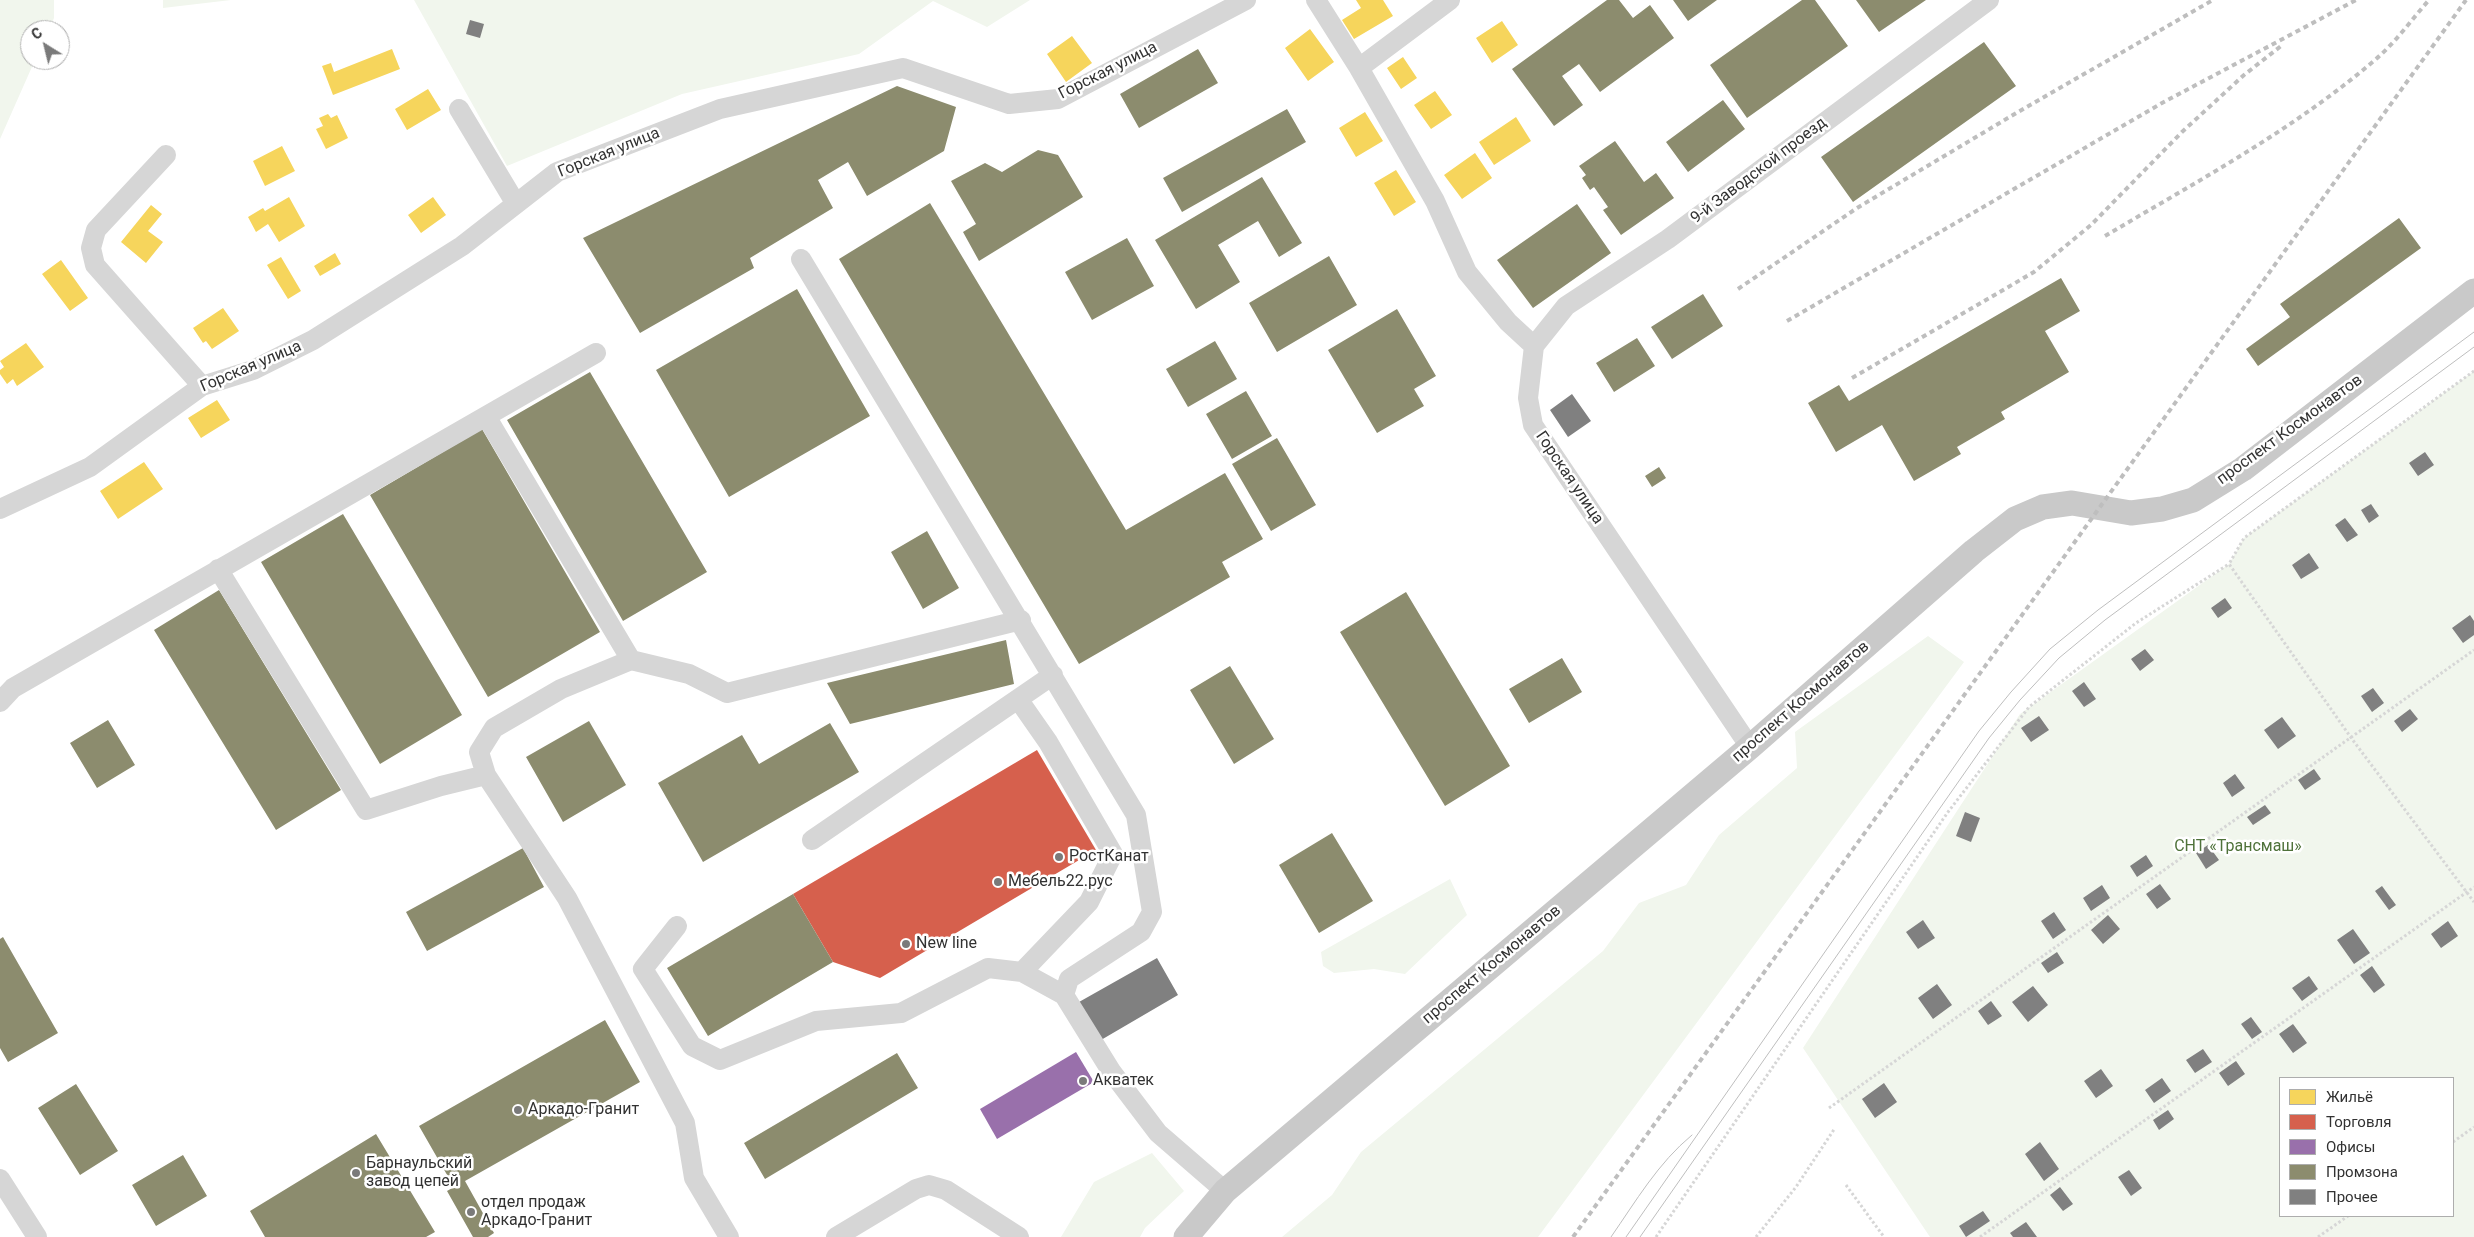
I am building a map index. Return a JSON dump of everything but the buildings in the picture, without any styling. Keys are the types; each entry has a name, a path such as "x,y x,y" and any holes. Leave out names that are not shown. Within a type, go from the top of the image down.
{"main road":[{"name":"проспект Космонавтов","path":"1186,1237 1225,1190 1750,747 1974,551 2015,519 2042,507 2072,503 2131,513 2162,509 2192,500 2243,468 2474,291"}],"street":[{"name":"Горская улица","path":"0,509 90,467 202,386 253,370 314,340 462,246 557,172 720,109 904,68 1009,104 1058,99 1246,0"},
{"path":"1316,0 1359,68 1435,201 1467,272 1508,322 1534,346"},
{"path":"1359,68 1450,0"},
{"name":"9-й Заводской проезд","path":"1534,346 1566,306 1668,239 1989,0"},
{"path":"459,109 516,204"},
{"path":"166,155 96,230 90,248 96,265 202,386"},
{"path":"801,259 1021,620 1136,815 1152,912 1141,932 1069,979 1064,995"},
{"name":"Горская улица","path":"1534,346 1528,398 1533,425 1750,747"},
{"path":"0,702 13,688 596,353"},
{"path":"486,416 631,660"},
{"path":"218,569 366,810 441,786 486,775"},
{"path":"728,1237 694,1178 685,1123 567,898 486,775 479,752 494,728 561,690 631,660 689,674 727,693 1021,620"},
{"path":"812,840 1054,675"},
{"path":"1018,699 1048,742 1113,854 1089,902 1022,972"},
{"path":"677,926 643,969 692,1046 720,1060 816,1021 901,1014 988,968 1022,972 1064,995 1111,1071 1158,1133 1225,1190"},
{"path":"0,1179 36,1237"},
{"path":"836,1237 916,1188 929,1185 946,1190 1019,1237"}],"path":[{"path":"1656,1237 1948,812 2030,707 2136,623 2229,564 2244,538 2474,371"},
{"path":"2229,564 2352,739 2474,902"},
{"path":"1829,1108 2352,739 2474,650"},
{"path":"1980,1237 2474,887"},
{"path":"2454,1141 2474,1127"},
{"path":"1756,1237 1796,1187 1835,1128"},
{"path":"1846,1185 1884,1237"},
{"path":"2318,1237 2347,1217"}],"green space":[{"path":"0,0 54,0 53,20 20,20 20,70 31,70 0,139"},
{"path":"163,0 231,0 163,8"},
{"path":"414,0 1030,0 987,27 933,1 859,54 682,94 507,166"},
{"name":"СНТ «Трансмаш»","path":"2474,371 2474,1237 1930,1237 1803,1048 2020,714 2229,564 2244,538"},
{"path":"1928,636 1964,662 1538,1237 1282,1237 1332,1195 1361,1152 1603,951 1639,903 1686,885 1719,835 1797,768 1795,732"},
{"path":"1450,879 1467,915 1405,974 1374,969 1334,973 1323,966 1321,952"},
{"path":"1152,1153 1184,1191 1145,1228 1140,1237 1061,1237 1094,1182"}],"tram line":[{"path":"1626,1237 1979,731 2050,649 2098,610 2474,332"},
{"path":"1640,1237 1989,738 2020,700 2059,658 2105,620 2474,347"},
{"path":"1611,1237 1658,1170 1692,1135"}],"railway":[{"path":"1738,289 1857,208 2018,112 2213,0"},
{"path":"1787,321 2162,103 2356,0"},
{"path":"2105,236 2244,154 2312,109 2376,59 2397,38 2429,0"},
{"path":"1573,1237 2466,0"},
{"path":"1852,378 2034,272 2091,225 2182,132 2244,75 2281,46"}],"place":[{"name":"РостКанат","path":"1059,857"},
{"name":"Мебель22.рус","path":"998,882"},
{"name":"New line","path":"906,944"},
{"name":"Акватек","path":"1083,1081"},
{"name":"Аркадо-Гранит","path":"518,1110"},
{"name":"Барнаульский завод цепей","path":"356,1173"},
{"name":"отдел продаж Аркадо-Гранит","path":"471,1212"}]}
